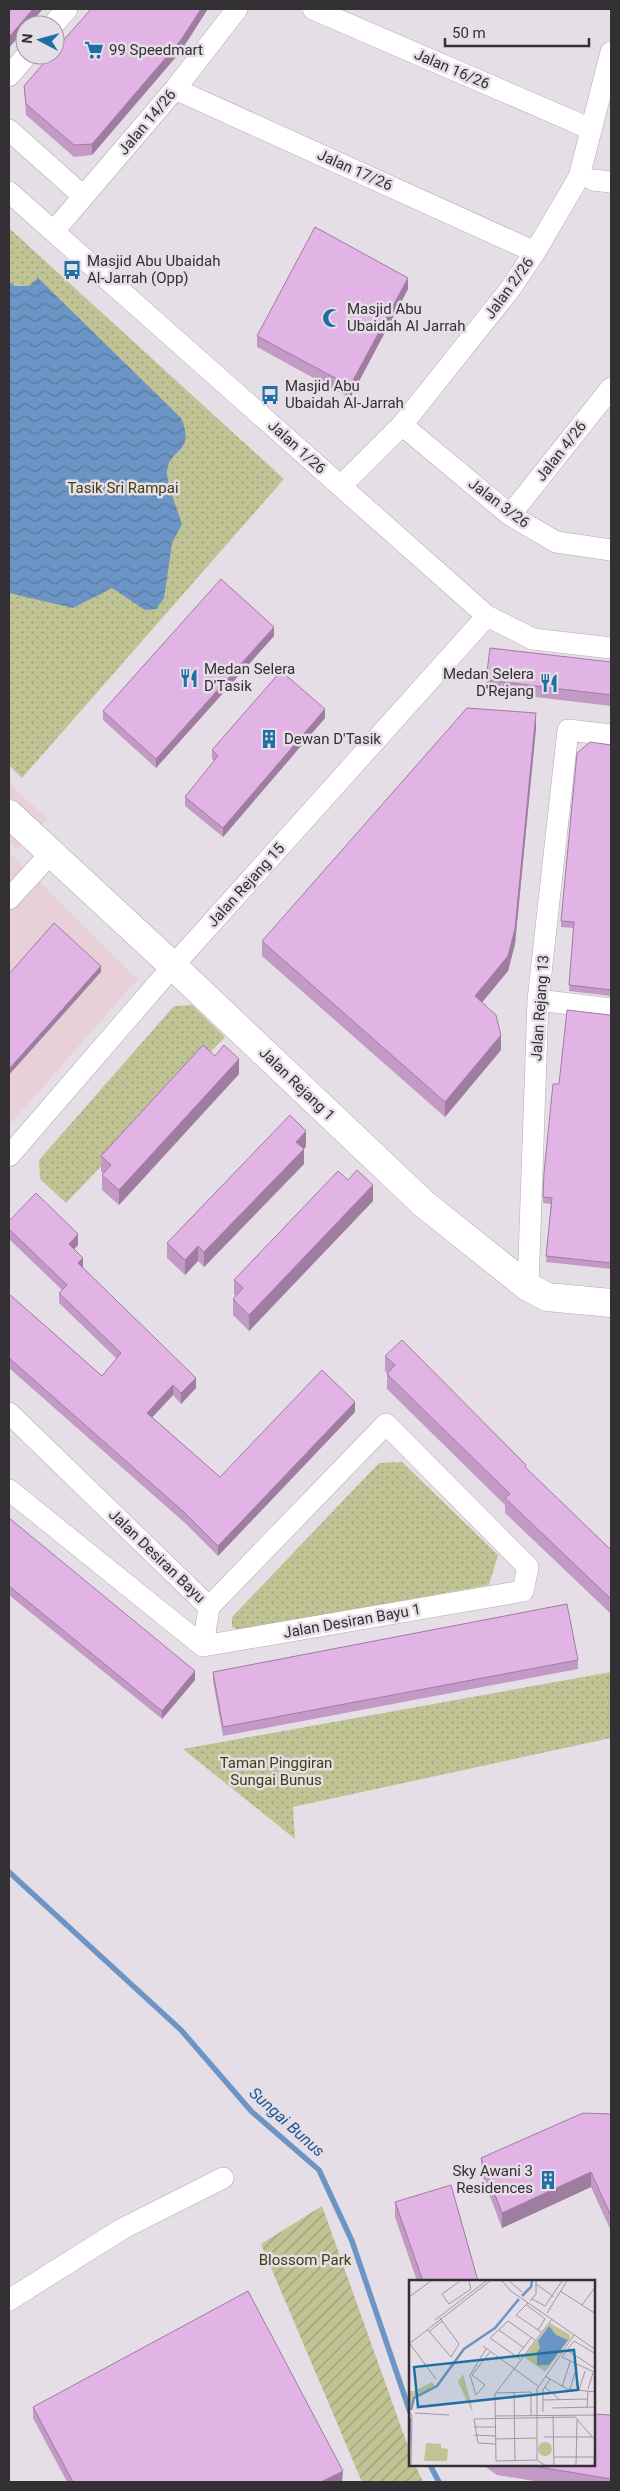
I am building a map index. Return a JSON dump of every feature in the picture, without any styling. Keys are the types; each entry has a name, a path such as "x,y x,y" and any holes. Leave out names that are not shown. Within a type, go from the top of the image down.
{"street":[{"name":"Jalan 14/26","path":"54,231 175,89 237,9"},
{"name":"Jalan 16/26","path":"313,9 591,129"},
{"name":"Jalan 2/26","path":"340,486 402,425 511,288 535,252 579,177 611,57"},
{"path":"9,76 18,65"},
{"name":"Jalan 17/26","path":"175,89 535,252"},
{"path":"9,130 83,196"},
{"name":"Jalan 1/26","path":"9,192 487,616 533,639 611,648"},
{"name":"Jalan 4/26","path":"510,515 611,388"},
{"name":"Jalan 3/26","path":"402,425 510,515 556,542 611,550"},
{"name":"Jalan Rejang 15","path":"9,1156 173,966 487,616"},
{"name":"Jalan Rejang 13","path":"528,1287 538,1000 568,730 611,735"},
{"name":"Jalan Rejang 1","path":"9,814 173,966 424,1204 528,1287 547,1297 611,1303"},
{"path":"9,899 51,853"},
{"path":"538,1000 611,1009"},
{"name":"Jalan Desiran Bayu","path":"9,1413 209,1607 386,1424"},
{"name":"Jalan Desiran Bayu 1","path":"202,1646 523,1592 528,1567 386,1424"},
{"path":"9,1490 202,1646 209,1607"},
{"path":"9,2300 122,2229 223,2178"}],"shaded area":[{"path":"9,783 47,819 17,850 9,842"},
{"path":"9,852 138,979 9,1125"}],"green space":[{"name":"Tasik Sri Rampai","path":"9,228 284,479 22,778 9,765"},
{"path":"192,1005 225,1037 66,1203 40,1179 39,1160 174,1006"},
{"path":"402,1462 498,1555 489,1585 239,1630 232,1627 232,1617 379,1463"},
{"name":"Taman Pinggiran Sungai Bunus","path":"611,1672 611,1738 293,1807 295,1839 183,1749"},
{"name":"Blossom Park","path":"322,2206 409,2449 409,2466 415,2466 423,2482 362,2482 261,2244"}],"water":[{"path":"38,278 181,418 185,430 185,439 180,450 171,459 167,474 182,524 172,543 164,598 156,609 145,610 112,588 73,608 9,593 9,282 15,286 29,286"}],"building":[{"path":"9,9 33,9 28,15 15,15 15,30 9,37"},
{"path":"91,9 201,9 181,40 92,144 74,145 26,104 24,86 42,65 65,65 65,39"},
{"name":"Masjid Abu Ubaidah Al Jarrah","path":"315,227 408,278 350,386 257,336"},
{"name":"Medan Selera D'Tasik","path":"221,579 274,627 156,759 103,711"},
{"name":"Medan Selera D'Rejang","path":"490,648 611,662 611,695 486,680"},
{"name":"Dewan D'Tasik","path":"281,671 325,709 223,828 185,797 218,756 212,750"},
{"path":"467,708 536,713 515,929 508,956 475,996 496,1015 501,1035 445,1102 262,941"},
{"path":"590,742 611,745 611,990 569,985 574,922 561,921 577,753"},
{"path":"54,923 101,966 9,1069 9,974"},
{"path":"567,1010 611,1015 611,1263 546,1256 552,1198 543,1197 544,1173 553,1084 559,1084"},
{"path":"203,1045 215,1056 224,1045 239,1059 119,1190 102,1175 111,1165 101,1156"},
{"path":"290,1115 306,1131 296,1142 304,1149 204,1252 198,1246 185,1260 167,1243"},
{"path":"357,1170 373,1185 249,1315 233,1299 243,1288 234,1280 338,1171 348,1180"},
{"path":"36,1193 78,1234 69,1244 83,1258 78,1263 196,1378 181,1393 173,1385 147,1413 220,1477 322,1370 355,1402 218,1546 185,1513 9,1358 9,1294 102,1376 121,1353 59,1293 67,1285 9,1229 9,1221"},
{"path":"402,1340 526,1465 525,1467 611,1550 611,1599 505,1498 510,1494 387,1374 395,1365 385,1356"},
{"path":"9,1518 195,1671 162,1711 9,1586"},
{"path":"567,1604 578,1660 223,1727 213,1672"},
{"name":"Sky Awani 3 Residences","path":"583,2113 611,2114 611,2216 591,2172 502,2213 481,2158"},
{"name":"Sky Awani 3 Residences","path":"451,2185 478,2280 423,2280 395,2202"},
{"path":"248,2291 343,2471 321,2482 73,2482 33,2407"},
{"path":"595,2414 611,2415 611,2479 533,2466 595,2466"}],"waterway":[{"name":"Sungai Bunus","path":"9,1872 181,2030 252,2112 319,2170 352,2241 409,2409"},
{"name":"Sungai Bunus","path":"431,2466 439,2482"}],"place":[{"name":"99 Speedmart","path":"94,50"},
{"name":"Masjid Abu Ubaidah Al-Jarrah (Opp)","path":"72,270"},
{"name":"Masjid Abu Ubaidah Al Jarrah","path":"332,318"},
{"name":"Masjid Abu Ubaidah Al-Jarrah","path":"270,395"},
{"name":"Medan Selera D'Tasik","path":"189,678"},
{"name":"Medan Selera D'Rejang","path":"549,683"},
{"name":"Dewan D'Tasik","path":"269,739"},
{"name":"Sky Awani 3 Residences","path":"548,2180"}]}
